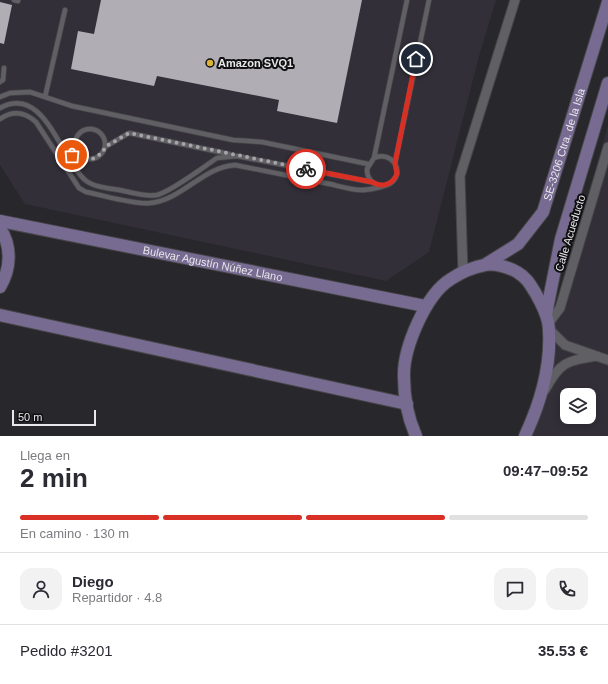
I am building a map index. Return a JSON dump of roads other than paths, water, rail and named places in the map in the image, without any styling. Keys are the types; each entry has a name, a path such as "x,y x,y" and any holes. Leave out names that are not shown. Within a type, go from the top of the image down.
{"street":[{"path":"464,273 460,176 515,0"},
{"name":"SE-3206 Ctra. de la Isla","path":"416,436 410,422 404,376 409,347 425,306 450,279 486,264 518,244 543,212 608,2"},
{"path":"525,436 540,400 547,364 548,322 561,239 608,83"},
{"name":"Calle Acueducto","path":"548,322 560,308 608,146"},
{"name":"Bulevar Agustín Núñez Llano","path":"0,221 425,306"},
{"path":"0,228 5,235 9,252 8,269 0,287"},
{"path":"486,264 509,268 526,277 548,322 565,345 608,360"},
{"path":"0,315 407,404"},
{"path":"540,400 555,371 570,360 597,356"},
{"path":"532,436 536,412"}],"lane":[{"path":"372,182 367,173 368,164 374,158 407,0"},
{"path":"0,119 7,114 14,113 30,116 36,122 79,188 86,192 142,204 167,198 216,168 235,165 362,190 382,186 394,179 397,169 395,163 429,0"},
{"path":"46,97 65,10"},
{"path":"0,75 4,68 3,80 0,82"},
{"path":"0,97 10,93 30,92 72,106 233,140 262,142 368,164"},
{"path":"0,108 5,105 17,104 34,108 43,116 78,173 90,184 147,196 165,191 217,158 237,156"},
{"path":"64,150 72,155 85,158 95,158 103,152 105,147 104,138 98,131 93,129 84,131 77,137 76,147 85,158"},
{"path":"105,147 129,133 372,182 382,186"},
{"path":"374,158 384,156 395,163"}],"place":[{"name":"Amazon SVQ1","path":"210,63"}]}
